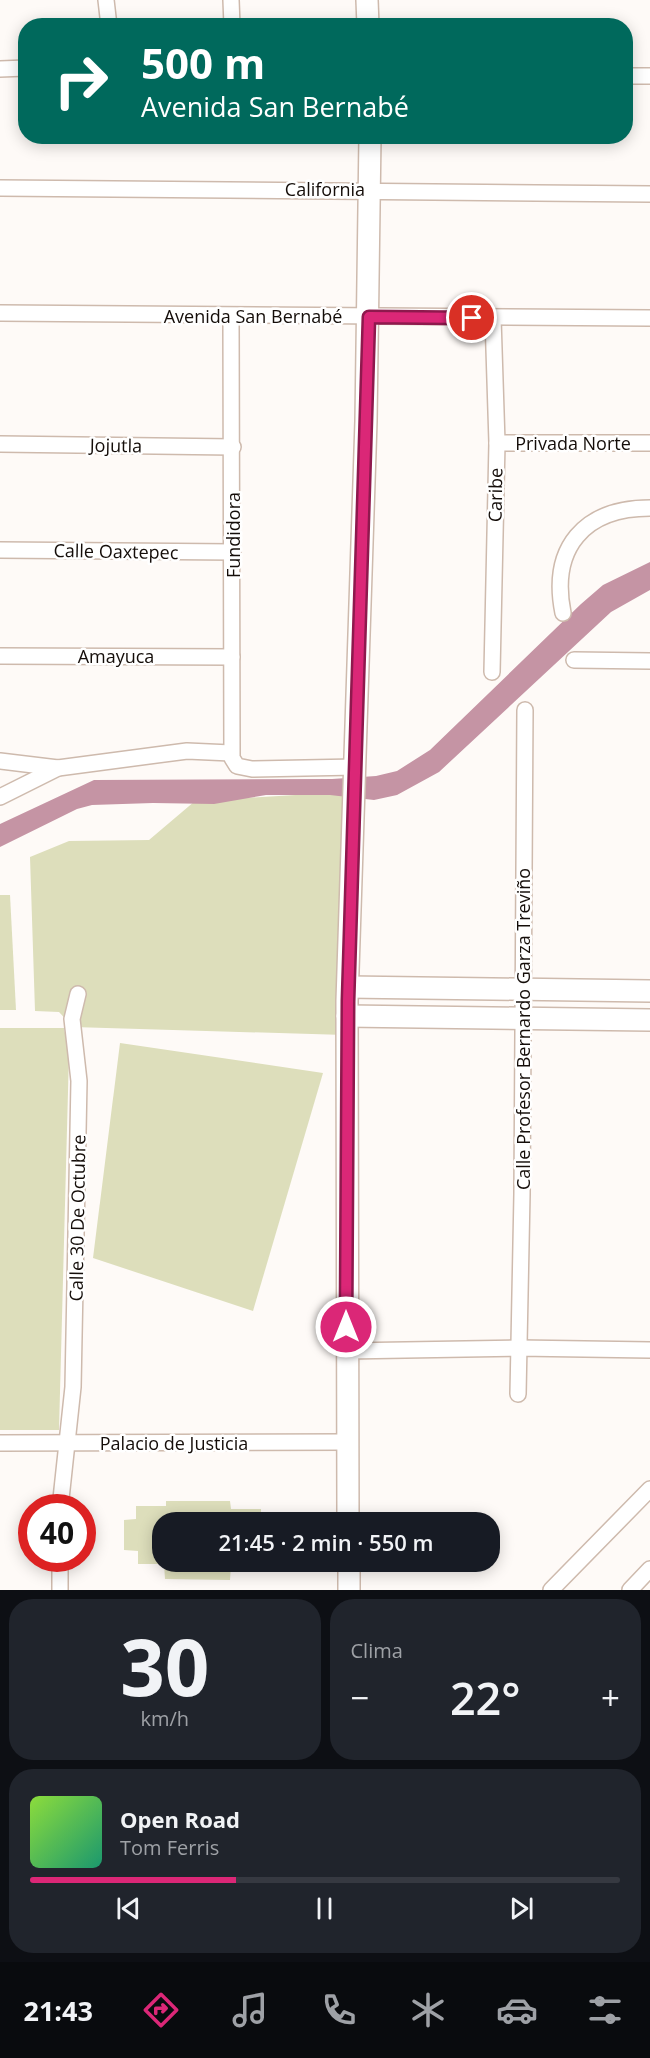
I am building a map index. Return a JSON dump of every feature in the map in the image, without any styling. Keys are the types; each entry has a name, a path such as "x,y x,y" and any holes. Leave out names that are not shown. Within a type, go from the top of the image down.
{"street":[{"path":"106,0 108,18"},
{"path":"231,0 232,18"},
{"path":"367,0 368,18"},
{"path":"0,69 18,68"},
{"path":"633,76 650,76"},
{"path":"348,1512 347,1016 369,317 370,144"},
{"name":"California","path":"0,188 650,194"},
{"name":"Avenida San Bernabé","path":"0,313 650,318"},
{"name":"Fundidora","path":"231,316 233,447 231,753"},
{"name":"Caribe","path":"492,672 496,443 493,318"},
{"name":"Privada Norte","path":"496,443 650,443"},
{"name":"Jojutla","path":"0,444 233,447"},
{"path":"563,613 560,572 571,544 588,526 606,514 623,509 650,508"},
{"name":"Calle Oaxtepec","path":"0,549 233,552"},
{"name":"Amayuca","path":"0,656 232,657"},
{"path":"574,660 650,661"},
{"name":"Calle Profesor Bernardo Garza Treviño","path":"518,1394 525,710"},
{"path":"0,761 58,768 187,751 231,753 234,763 245,769 356,770"},
{"path":"0,797 58,768"},
{"path":"348,987 650,991"},
{"name":"Calle 30 De Octubre","path":"62,1494 73,1387 79,1081 72,1019 78,994"},
{"path":"347,1016 650,1020"},
{"path":"346,1351 519,1348 650,1350"},
{"name":"Palacio de Justicia","path":"0,1443 348,1442"},
{"path":"551,1590 650,1489"},
{"path":"630,1590 650,1569"},
{"path":"60,1572 60,1590"},
{"path":"349,1572 349,1590"}],"green space":[{"path":"345,792 345,1035 73,1027 59,1012 35,1011 30,857 69,841 149,840 195,801"},
{"path":"0,895 10,895 16,1010 0,1010"},
{"path":"0,1028 64,1028 69,1054 59,1430 0,1430"},
{"path":"120,1043 323,1073 253,1311 93,1258"},
{"path":"166,1501 230,1501 231,1509 261,1509 261,1512 152,1512 152,1564 138,1564 138,1551 124,1550 124,1520 136,1519 136,1506 166,1506"},
{"path":"165,1572 231,1572 230,1580 165,1579"}],"shaded area":[{"path":"650,562 650,590 611,612 439,772 397,795 374,800 330,795 266,795 214,804 92,805 77,809 0,847 0,824 94,780 332,779 376,776 397,771 430,750 603,585"}],"route":[{"path":"346,1327 348,1001 369,317 472,318"}]}
